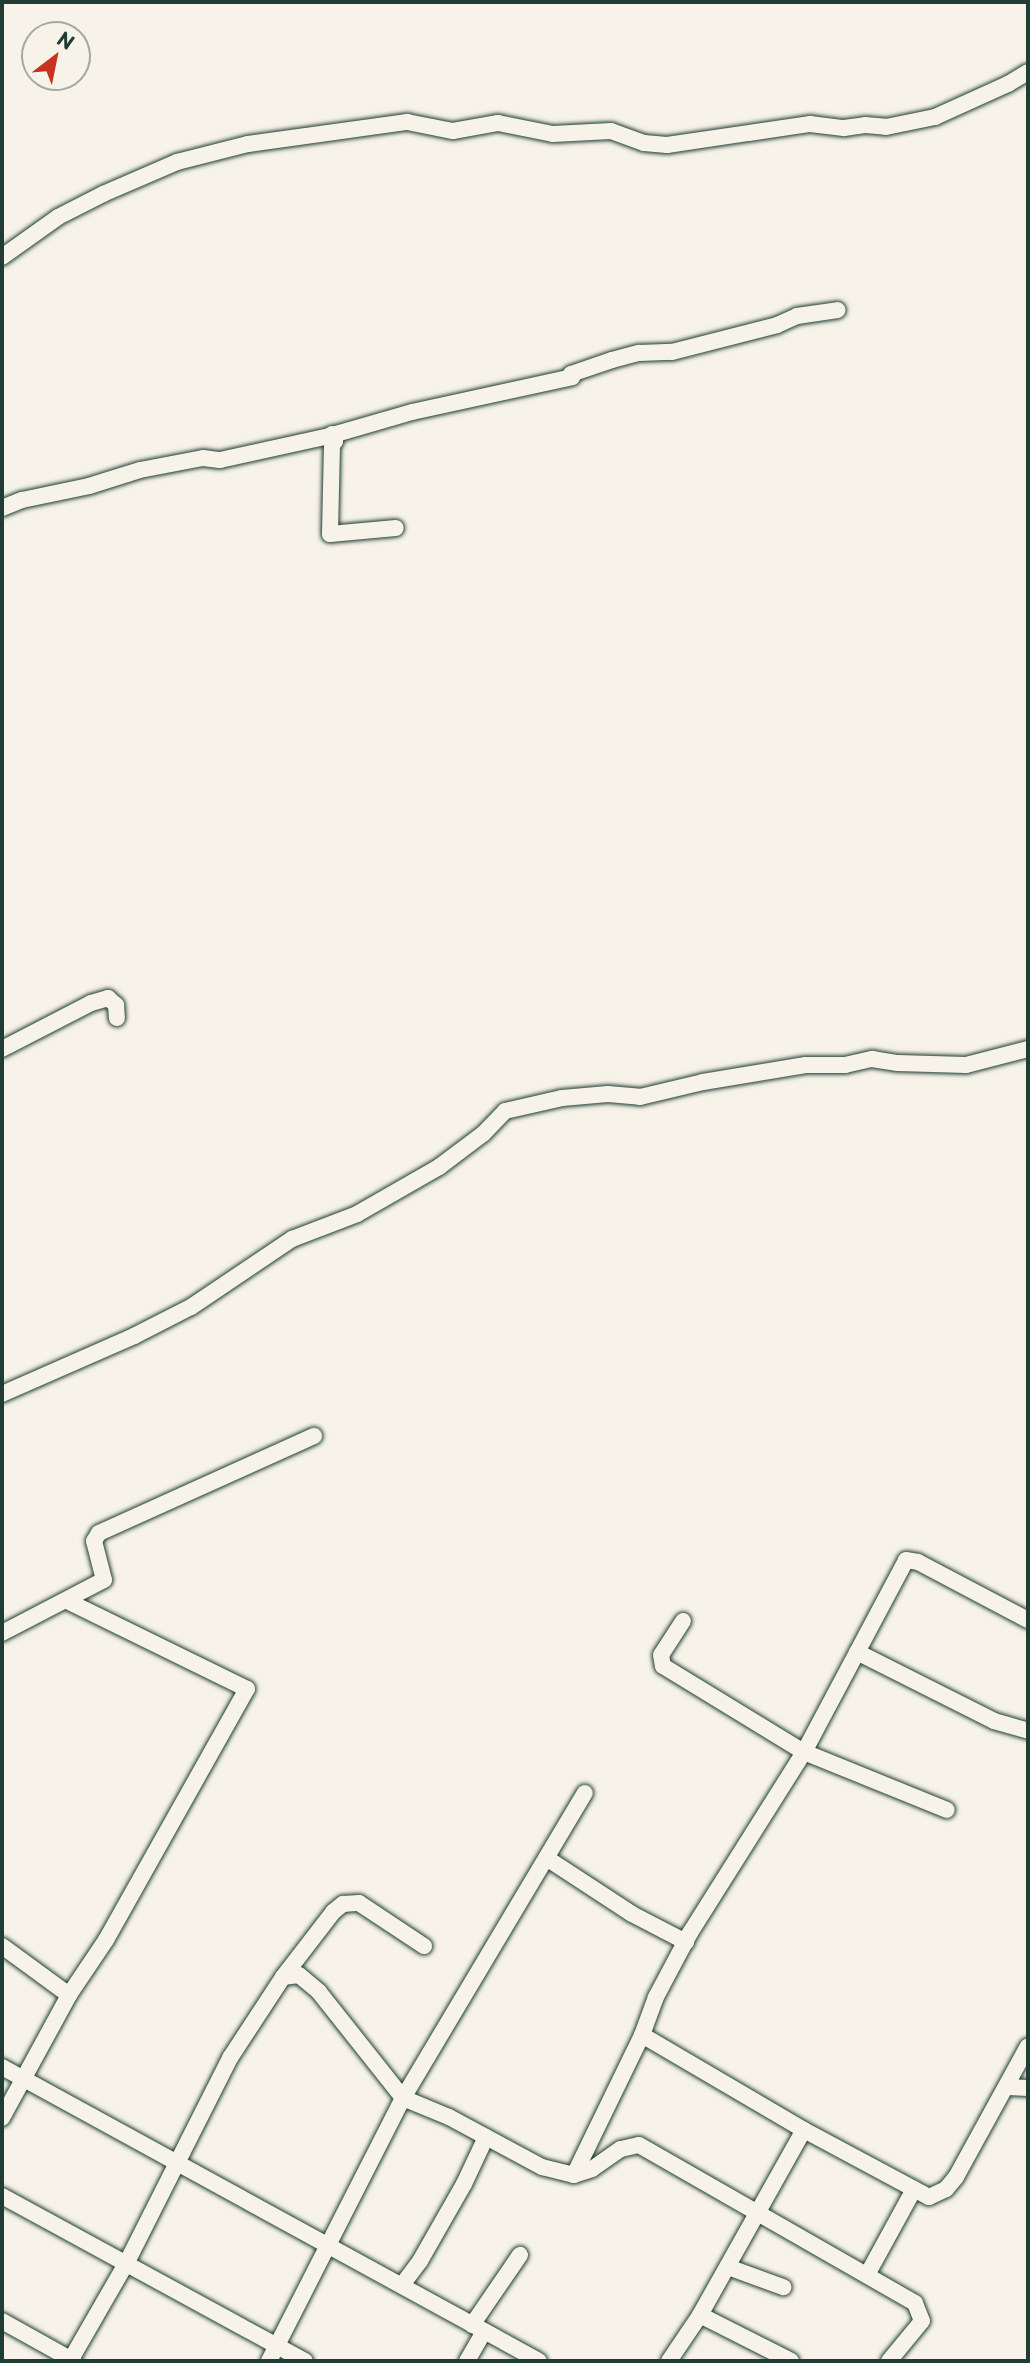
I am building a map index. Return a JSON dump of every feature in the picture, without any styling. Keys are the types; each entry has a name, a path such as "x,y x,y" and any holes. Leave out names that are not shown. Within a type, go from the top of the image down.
{"street":[{"path":"2,257 58,217 103,194 177,162 248,144 407,122 453,131 498,123 553,134 611,131 644,143 667,145 810,124 844,128 886,127 935,117 1009,84 1028,72"},
{"path":"2,508 22,499 89,486 140,470 204,458 220,460 412,412 572,377 571,374 639,353 671,352 777,325 797,316 838,310"},
{"path":"332,434 335,441 332,445 330,534 396,528"},
{"path":"2,1049 91,1003 108,998 116,1006 117,1018"},
{"path":"2,1394 134,1336 191,1307 292,1239 357,1214 439,1167 483,1134 505,1111 562,1098 608,1094 640,1097 806,1065 845,1065 872,1059 898,1063 966,1065 1028,1049"},
{"path":"2,1633 104,1580 94,1541 99,1532 314,1436"},
{"path":"574,2175 642,2035 656,1997 686,1942 804,1752 906,1560 918,1562 1028,1620"},
{"path":"2,2118 69,1995 106,1940 247,1689 67,1601"},
{"path":"683,1621 661,1655 663,1666 804,1752 947,1811"},
{"path":"857,1652 994,1721 1028,1731"},
{"path":"270,2361 403,2098 585,1793"},
{"path":"548,1859 632,1914 686,1942"},
{"path":"2,2321 72,2361 127,2262 230,2058 283,1977 343,1903 359,1903 424,1946"},
{"path":"2,1946 69,1995"},
{"path":"283,1977 299,1975 319,1992 403,2098 542,2167 574,2175 592,2169 621,2149 639,2145 915,2303 922,2320 889,2361"},
{"path":"642,2035 804,2130 929,2197 946,2189 957,2178 1028,2046"},
{"path":"2,2067 539,2361"},
{"path":"1008,2087 1028,2088"},
{"path":"668,2361 700,2315 804,2130"},
{"path":"402,2285 421,2261 464,2184 486,2137"},
{"path":"867,2275 914,2189"},
{"path":"2,2196 305,2361"},
{"path":"467,2361 478,2328 520,2255"},
{"path":"728,2267 783,2287"},
{"path":"700,2315 791,2361"}]}
